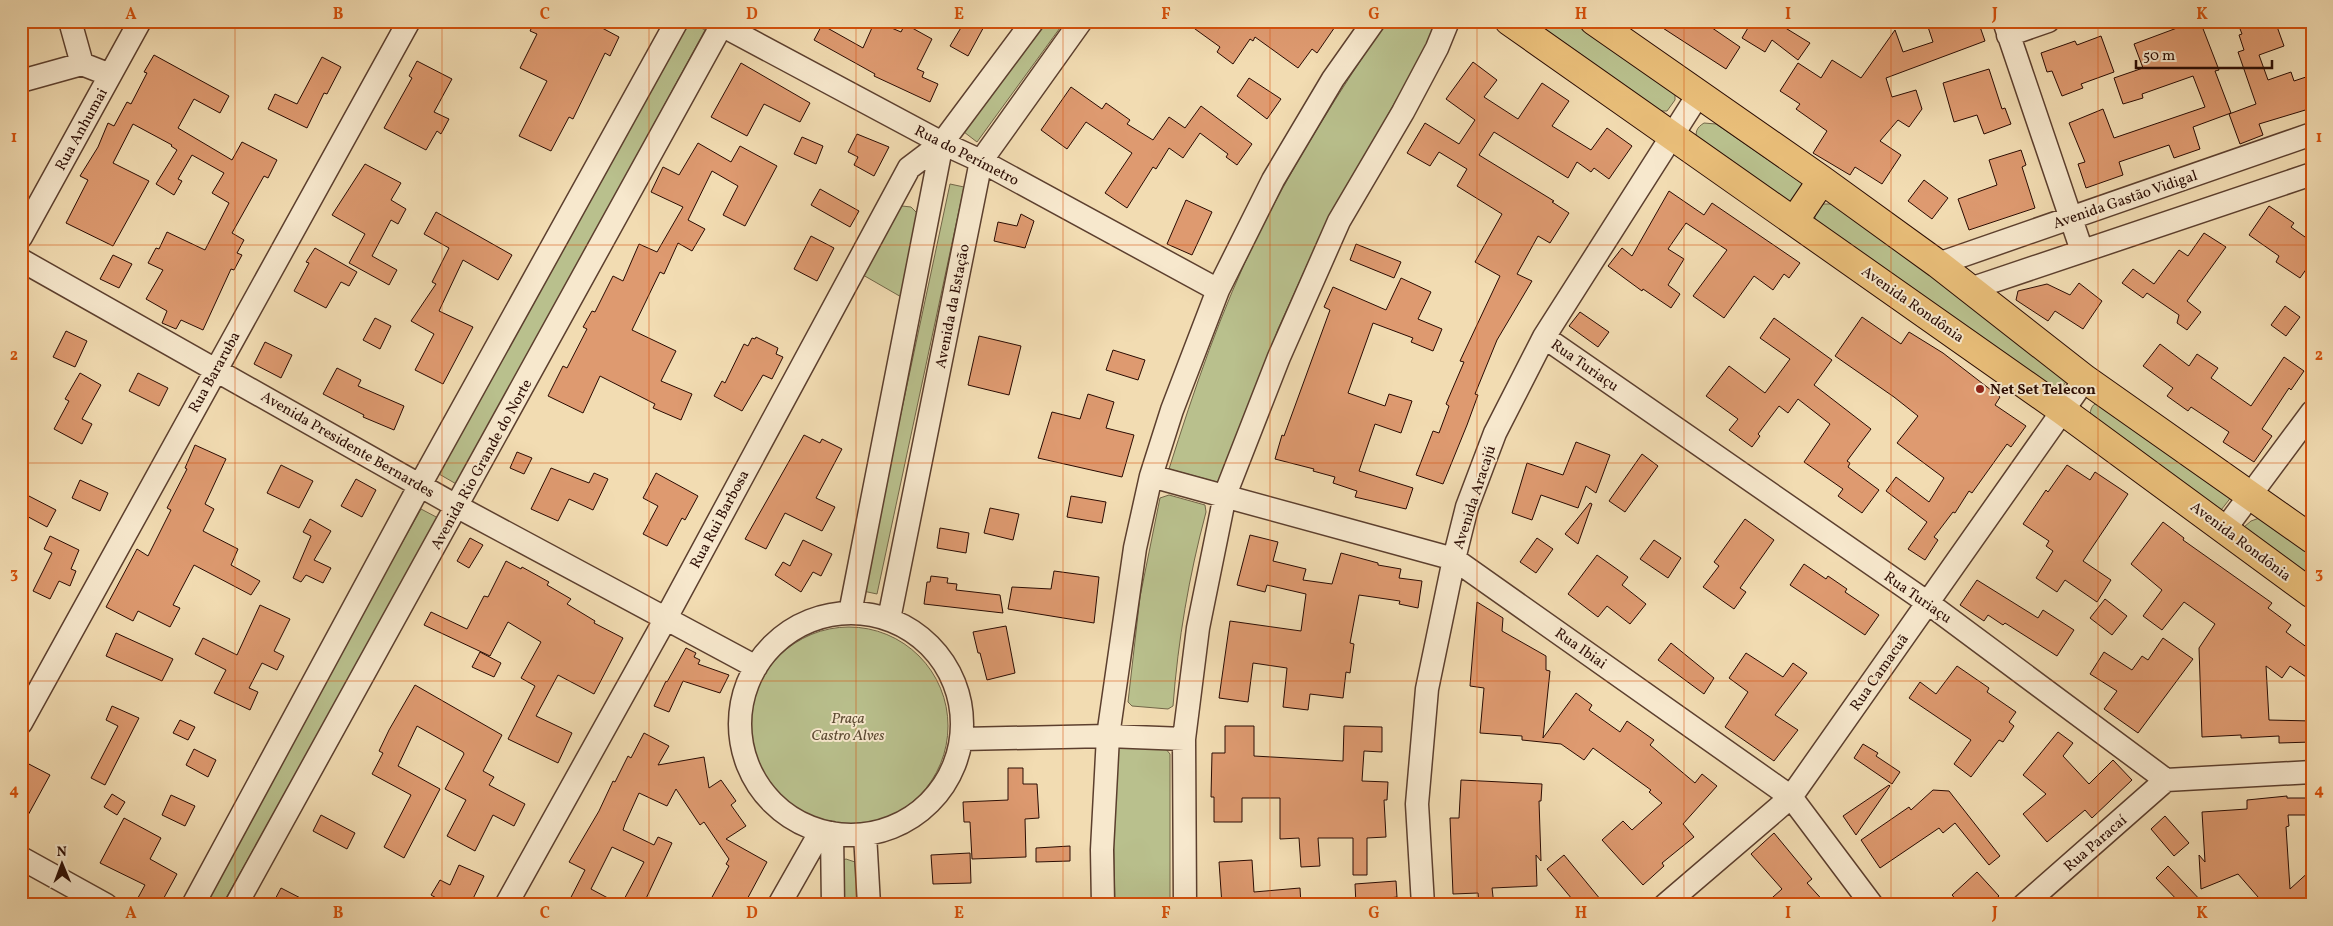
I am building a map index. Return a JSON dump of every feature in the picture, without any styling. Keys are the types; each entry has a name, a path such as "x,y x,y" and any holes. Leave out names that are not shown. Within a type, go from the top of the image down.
{"main road":[{"name":"Avenida Rondônia","path":"1509,21 1795,220 2063,411 2312,594"},
{"path":"1594,21 1822,180 1938,264 2085,379 2312,539"},
{"path":"1795,220 1822,180"}],"street":[{"path":"70,21 82,64"},
{"name":"Rua Anhumai","path":"21,237 140,21"},
{"name":"Rua Bararuba","path":"21,723 409,21"},
{"path":"193,905 420,486 676,21"},
{"path":"850,613 942,143 1033,21"},
{"name":"Avenida da Estação","path":"889,620 981,161 1081,21"},
{"path":"1103,905 1102,850 1108,736 1135,548 1151,476 1172,410 1218,290 1273,180 1333,80 1374,21"},
{"path":"1185,905 1184,739 1198,628 1226,496 1279,357 1338,221 1403,112 1437,48 1448,21"},
{"path":"2048,21 2006,28 2082,251"},
{"name":"Rua do Perímetro","path":"720,23 942,143 981,161 1218,290"},
{"name":"Avenida Rio Grande do Norte","path":"236,905 458,507 720,23"},
{"path":"21,81 82,64 110,75"},
{"name":"Avenida Aracajú","path":"1423,905 1417,804 1427,689 1454,559 1467,507 1495,433 1544,337 1698,95"},
{"name":"Avenida Gastão Vidigal","path":"1938,264 2312,134"},
{"name":"Rua Rui Barbosa","path":"506,905 666,618 909,168 942,143"},
{"path":"1970,289 2310,176 2282,145"},
{"name":"Avenida Presidente Bernardes","path":"21,260 420,486 756,667"},
{"name":"Rua Turiaçu","path":"1544,337 1928,603 2166,780"},
{"name":"Rua Camacuã","path":"1665,905 1791,797 2085,379"},
{"path":"2225,529 2312,412"},
{"name":"Rua Ibiai","path":"1151,476 1454,559 1791,797 1872,905"},
{"path":"850,613 870,614 889,620 909,629 926,642 948,670 959,696 963,717 962,739 956,762 945,784 930,803 911,818 889,828 866,834 826,832 800,822 780,810 764,794 752,775 744,754 740,732 740,709 746,687 756,667 780,638 813,620 850,613"},
{"path":"962,739 1108,736 1184,739"},
{"path":"2166,780 2312,772"},
{"name":"Rua Paracaí","path":"2024,905 2166,780"},
{"path":"779,905 826,832"},
{"path":"826,832 833,905"},
{"path":"866,834 870,905"},
{"path":"21,858 106,905"}],"green space":[{"path":"688,21 705,30 458,485 439,474"},
{"path":"1046,21 1065,21 977,142 964,132"},
{"path":"1387,21 1439,21 1419,65 1396,100 1307,265 1278,329 1224,484 1169,469 1209,350 1232,292 1258,235 1287,180 1319,126"},
{"path":"1526,21 1571,21 1675,94 1675,100 1667,111 1658,111"},
{"path":"1704,123 1716,124 1803,184 1792,208 1697,142 1697,131"},
{"path":"950,184 964,187 877,594 863,591"},
{"path":"1823,204 1834,204 2067,370 2068,379 2060,390 2051,389 1815,222 1815,213"},
{"path":"902,206 911,207 917,213 903,298 863,275 892,214"},
{"path":"2101,401 2232,496 2218,514 2090,418 2092,407"},
{"path":"1169,495 1205,505 1206,512 1185,608 1173,706 1168,709 1132,706 1128,702 1140,597 1160,498"},
{"path":"421,509 440,519 222,905 199,905"},
{"path":"2262,517 2312,554 2312,584 2244,527 2251,521"},
{"name":"Praça Castro Alves","path":"839,627 859,627 887,634 912,649 926,663 941,688 948,716 948,736 941,764 926,789 912,803 887,818 878,821 859,825 839,825 811,818 786,803 772,789 757,764 754,755 750,736 750,716 757,688 772,663 786,649 811,634 820,631"},
{"path":"1121,746 1165,748 1170,754 1170,905 1115,905 1114,752"},
{"path":"843,860 855,862 858,905 844,905"}],"building":[{"path":"535,21 589,21 619,37 610,56 605,53 573,119 569,117 551,151 519,136 547,81 520,68 537,34 530,31"},
{"path":"875,21 901,32 905,24 932,39 917,69 924,72 922,77 938,84 930,102 874,76 875,74 814,40 822,25 863,48"},
{"path":"965,21 987,21 968,56 950,46"},
{"path":"1184,21 1339,21 1317,53 1312,49 1298,68 1255,37 1253,41 1250,39 1233,64 1217,52 1220,47"},
{"path":"1652,21 1702,21 1740,47 1726,69"},
{"path":"1752,21 1774,21 1810,43 1798,60 1772,40 1765,52 1742,38"},
{"path":"1926,21 1978,21 1985,41 1886,78 1892,97 1916,90 1922,109 1909,127 1898,120 1880,141 1901,155 1882,184 1855,167 1850,175 1813,153 1827,131 1796,109 1800,104 1780,91 1798,63 1821,78 1832,60 1861,78 1895,30 1903,52 1933,42"},
{"path":"2175,21 2200,21 2219,70 2215,71 2231,113 2193,127 2200,149 2174,158 2169,145 2119,162 2123,175 2086,188 2078,164 2085,162 2069,123 2103,109 2114,138 2205,107 2193,76 2142,94 2143,98 2123,104 2114,78 2143,68 2134,44 2177,28"},
{"path":"2237,21 2275,21 2284,46 2259,55 2268,80 2291,72 2294,81 2312,75 2312,108 2259,124 2263,135 2240,144 2229,114 2256,104 2238,52 2244,50 2239,35 2242,34"},
{"path":"2101,36 2114,72 2081,84 2083,88 2062,96 2052,71 2047,72 2041,53 2075,41 2077,45"},
{"path":"154,55 229,96 220,113 194,99 178,128 232,160 242,142 277,160 268,178 264,176 232,233 244,240 237,253 242,255 234,270 231,269 203,330 181,320 176,329 162,323 167,311 146,299 163,270 148,263 156,248 159,249 167,232 205,250 229,203 212,193 224,173 192,155 178,179 182,181 174,195 156,184 177,150 172,145 133,124 113,163 149,181 113,246 66,223 88,180 80,176 98,147 108,123 114,126 127,102 131,104 147,73 144,72"},
{"path":"322,57 341,67 327,94 324,93 307,128 268,109 275,94 297,104"},
{"path":"417,61 452,79 434,112 449,119 441,134 437,131 426,150 384,128 412,78 409,76"},
{"path":"1473,62 1497,80 1484,97 1518,119 1542,83 1569,101 1552,126 1591,150 1607,128 1632,146 1609,179 1594,168 1591,172 1577,162 1568,178 1494,132 1479,155 1554,201 1552,202 1569,213 1550,243 1538,236 1517,274 1532,281 1497,340 1475,394 1478,395 1467,425 1443,484 1416,475 1433,431 1439,433 1449,406 1446,404 1464,362 1460,361 1500,276 1475,262 1502,214 1457,186 1467,169 1439,152 1430,166 1407,153 1425,123 1459,144 1475,120 1446,99"},
{"path":"741,63 810,103 800,122 764,104 747,136 711,117"},
{"path":"1989,69 2002,109 2005,108 2011,124 1984,134 1977,115 1954,122 1943,83"},
{"path":"1249,78 1281,99 1267,119 1237,96"},
{"path":"1071,87 1102,109 1106,103 1130,120 1127,124 1153,140 1169,117 1185,128 1201,106 1252,144 1237,165 1226,157 1228,154 1200,133 1183,158 1169,148 1156,169 1153,167 1127,208 1105,193 1132,153 1086,122 1067,149 1041,130"},
{"path":"857,134 889,147 874,176 854,165 858,157 848,152"},
{"path":"802,137 823,146 816,164 794,154"},
{"path":"698,143 731,162 740,146 777,166 745,226 723,215 738,186 712,171 688,220 705,229 692,251 678,243 664,274 660,272 632,330 676,351 661,381 692,394 681,420 653,408 655,404 600,376 583,413 548,396 563,366 567,368 587,329 583,327 592,311 595,312 613,276 623,281 639,244 657,252 683,207 651,192 663,167 679,175"},
{"path":"2021,150 2026,165 2022,167 2035,208 1969,230 1958,199 1997,185 1989,160"},
{"path":"365,164 401,183 391,200 406,209 398,224 391,220 372,256 397,270 389,285 349,263 365,234 332,215"},
{"path":"1924,180 1948,198 1932,219 1908,201"},
{"path":"820,189 859,211 850,227 811,205"},
{"path":"1669,191 1704,215 1712,203 1800,263 1789,278 1784,274 1773,290 1754,276 1724,318 1693,296 1727,250 1686,223 1668,249 1684,259 1668,285 1680,294 1671,308 1643,289 1642,291 1608,266 1622,248 1632,256"},
{"path":"1186,200 1212,212 1192,255 1167,244"},
{"path":"2269,206 2294,223 2291,227 2312,242 2312,261 2300,278 2276,262 2279,256 2249,235"},
{"path":"436,212 512,255 498,280 463,260 439,311 473,327 443,384 415,370 434,334 411,321 436,284 432,282 449,248 424,234"},
{"path":"1021,214 1034,221 1025,248 994,241 998,222 1017,226"},
{"path":"2204,233 2226,247 2187,301 2201,312 2187,330 2177,323 2179,315 2147,293 2143,298 2122,283 2133,269 2154,284 2179,250 2188,256"},
{"path":"811,236 834,248 817,281 794,269"},
{"path":"1356,244 1401,262 1394,278 1350,260"},
{"path":"315,248 357,272 349,286 341,282 326,308 294,291 309,263 306,262"},
{"path":"113,255 132,264 119,288 100,279"},
{"path":"1401,278 1431,292 1418,319 1442,329 1433,351 1411,342 1413,338 1373,323 1348,393 1385,406 1389,394 1412,401 1401,433 1375,424 1359,471 1413,488 1406,509 1355,497 1357,491 1333,483 1335,477 1313,471 1314,469 1275,459 1282,435 1284,436 1330,310 1324,307 1333,287 1386,310"},
{"path":"2079,283 2102,301 2083,329 2055,311 2048,321 2016,300 2018,291 2047,284 2070,295"},
{"path":"2285,306 2300,317 2286,336 2271,325"},
{"path":"1580,312 1609,332 1598,347 1569,326"},
{"path":"1862,317 1901,344 1909,332 1943,353 2000,397 1995,405 2026,426 2011,447 2007,444 1972,493 1969,491 1955,513 1953,512 1934,537 1938,540 1925,560 1908,549 1927,522 1886,491 1896,477 1929,502 1944,478 1897,443 1918,416 1835,356"},
{"path":"375,318 391,326 380,349 363,340"},
{"path":"1774,318 1832,360 1814,385 1871,429 1847,461 1850,463 1848,467 1879,490 1862,513 1838,496 1843,489 1804,462 1830,424 1798,399 1788,413 1779,406 1758,434 1760,436 1752,447 1729,430 1738,419 1706,396 1729,366 1765,393 1790,359 1760,338"},
{"path":"66,331 87,341 75,367 53,357"},
{"path":"979,336 1021,346 1009,395 968,385"},
{"path":"756,337 778,348 776,354 783,357 772,379 763,375 742,411 714,396 722,381 725,383 744,344 748,346 752,338 755,339"},
{"path":"265,342 292,355 281,378 254,364"},
{"path":"2160,344 2189,366 2197,354 2218,368 2211,378 2251,406 2284,357 2304,371 2291,390 2289,388 2262,429 2272,436 2254,462 2223,442 2229,432 2191,407 2188,411 2167,396 2173,388 2143,366"},
{"path":"1113,350 1145,360 1138,380 1106,370"},
{"path":"337,368 361,380 358,386 404,406 394,430 363,417 364,415 323,394"},
{"path":"80,373 101,385 82,419 92,424 82,444 54,429 69,401 65,399"},
{"path":"138,373 168,388 159,406 129,391"},
{"path":"1088,394 1114,402 1106,428 1134,435 1122,477 1038,458 1052,412 1080,419"},
{"path":"804,435 820,443 822,439 842,449 816,498 835,507 822,531 785,513 766,549 745,539"},
{"path":"1576,442 1610,455 1596,493 1586,486 1578,508 1541,495 1532,520 1512,513 1527,463 1563,475"},
{"path":"195,445 226,459 205,504 214,509 203,531 238,549 231,565 260,581 251,595 194,565 173,605 180,608 170,627 138,611 133,621 106,607 137,549 148,556 171,510 167,508 187,469 185,468"},
{"path":"517,452 532,458 524,474 510,468"},
{"path":"1642,454 1658,466 1625,512 1609,501"},
{"path":"281,465 313,481 299,508 267,493"},
{"path":"2067,465 2090,480 2095,472 2128,494 2083,561 2111,580 2097,602 2065,580 2057,592 2036,578 2053,551 2046,546 2049,541 2023,524 2046,490 2048,492"},
{"path":"551,468 589,483 594,473 608,479 593,510 569,499 558,521 531,509"},
{"path":"656,473 698,496 685,520 682,518 667,546 643,534 658,506 643,498"},
{"path":"356,479 376,490 362,517 341,506"},
{"path":"80,480 108,493 100,511 72,498"},
{"path":"27,495 56,510 47,527 21,513 21,506"},
{"path":"1071,496 1106,502 1102,523 1067,517"},
{"path":"1590,503 1592,504 1578,544 1565,534"},
{"path":"990,508 1019,514 1013,540 984,533"},
{"path":"310,519 331,531 314,560 331,568 323,583 306,575 301,582 293,578 311,536 303,532"},
{"path":"1745,519 1774,540 1740,588 1746,592 1734,609 1703,587 1719,566 1714,562"},
{"path":"2163,522 2184,538 2183,540 2272,603 2268,608 2291,625 2286,632 2312,651 2312,681 2290,666 2282,678 2266,666 2269,720 2312,721 2312,742 2279,743 2279,736 2241,738 2241,735 2202,737 2199,648 2215,624 2184,602 2162,630 2143,616 2162,590 2131,564"},
{"path":"940,528 969,533 966,553 937,548"},
{"path":"1250,535 1278,542 1273,561 1306,569 1303,580 1332,584 1341,553 1378,563 1378,565 1401,569 1399,578 1422,581 1418,608 1399,604 1400,601 1359,595 1350,643 1354,644 1350,673 1346,672 1343,698 1310,694 1308,710 1283,707 1287,668 1253,663 1248,702 1219,698 1230,621 1301,631 1306,594 1267,585 1265,592 1237,585"},
{"path":"50,536 79,550 71,569 76,571 70,586 59,581 50,599 33,591 52,553 44,549"},
{"path":"470,538 483,545 469,568 457,561"},
{"path":"1537,538 1553,549 1536,573 1520,562"},
{"path":"803,540 832,554 821,576 813,572 801,592 775,575 783,562 790,566"},
{"path":"1654,540 1681,558 1668,578 1640,559"},
{"path":"1597,555 1628,577 1622,585 1646,604 1630,624 1607,606 1598,617 1568,594"},
{"path":"506,561 521,569 522,567 549,582 547,585 571,599 567,604 595,621 594,623 623,638 594,694 558,675 536,716 572,733 558,763 508,739 535,686 521,678 541,642 508,622 490,656 424,625 431,612 467,629 484,596 488,597"},
{"path":"1804,564 1826,579 1828,576 1847,589 1845,592 1879,615 1865,635 1790,585"},
{"path":"1054,571 1099,577 1094,623 1008,609 1012,587 1051,589"},
{"path":"931,576 948,578 947,583 957,584 956,590 1000,595 1003,613 924,604 927,582 930,582"},
{"path":"1977,580 2038,618 2043,610 2074,630 2057,656 2005,623 2003,625 1988,615 1984,621 1960,605"},
{"path":"2105,599 2127,616 2112,635 2090,618"},
{"path":"1477,602 1503,618 1502,631 1546,656 1546,670 1550,671 1543,738 1576,693 1592,705 1589,710 1620,732 1627,721 1654,740 1650,745 1695,783 1702,774 1717,786 1683,824 1694,837 1662,863 1664,866 1643,885 1602,840 1623,821 1632,830 1662,803 1649,792 1651,790 1593,748 1584,760 1561,744 1522,740 1522,736 1480,733 1484,688 1470,686"},
{"path":"260,605 290,619 274,651 284,656 277,670 262,663 249,688 258,692 250,710 214,693 226,670 195,654 203,638 237,655"},
{"path":"1006,626 1015,673 987,680 973,632"},
{"path":"116,633 173,659 162,681 106,656"},
{"path":"2163,638 2193,659 2138,733 2104,709 2117,691 2090,674 2104,652 2132,670 2142,656 2148,660"},
{"path":"1671,643 1714,678 1704,694 1658,660"},
{"path":"686,648 696,653 694,657 700,660 698,664 729,675 720,693 683,681 669,712 654,706 666,681"},
{"path":"480,652 501,663 494,677 472,667"},
{"path":"1746,653 1783,677 1793,663 1807,673 1775,715 1798,730 1774,761 1725,727 1748,692 1729,678"},
{"path":"1957,666 1989,688 1987,692 2016,712 2009,722 2014,726 2003,742 1999,740 1971,777 1954,764 1971,740 1909,698 1920,682 1936,694"},
{"path":"415,685 502,735 483,771 494,777 489,785 525,804 514,826 493,815 475,851 447,836 466,800 445,789 464,754 417,726 398,766 440,789 404,858 384,847 411,795 372,774 383,753 379,751 389,730"},
{"path":"112,706 139,718 105,785 91,778 118,726 106,720"},
{"path":"180,720 195,727 188,740 173,733"},
{"path":"1225,726 1254,726 1254,756 1343,761 1344,726 1382,727 1382,752 1364,751 1362,781 1388,782 1387,800 1384,800 1386,837 1367,838 1367,875 1353,875 1353,838 1318,838 1320,866 1301,867 1299,838 1280,839 1280,798 1242,798 1242,822 1214,822 1214,797 1211,797 1212,753 1225,753"},
{"path":"2058,732 2073,743 2063,756 2089,784 2113,760 2132,780 2092,818 2085,810 2047,842 2023,814 2046,794 2023,775"},
{"path":"644,733 669,746 658,765 704,757 709,788 721,780 736,801 731,805 746,826 726,839 767,862 744,905 722,905 711,899 729,866 726,864 729,859 704,822 700,825 676,789 667,806 639,793 623,830 654,845 658,837 672,843 643,905 621,905 567,905 585,870 569,862 599,811 613,781 615,782 628,756 631,758","holes":["612,847 644,862 621,905 591,889"]},
{"path":"1863,744 1878,753 1876,756 1900,772 1892,784 1854,758"},
{"path":"194,749 216,760 208,777 186,765"},
{"path":"25,762 50,775 21,828 21,769"},
{"path":"1008,768 1023,768 1023,784 1037,784 1039,818 1025,819 1026,857 972,859 970,822 964,822 963,802 1008,800"},
{"path":"1461,780 1542,784 1541,801 1539,801 1541,861 1536,855 1537,886 1492,888 1494,905 1479,905 1478,893 1453,894 1450,818 1459,818"},
{"path":"1890,786 1856,835 1843,816"},
{"path":"1933,790 1949,791 2000,856 1989,865 1955,823 1943,833 1939,828 1880,868 1861,840 1909,807 1911,810"},
{"path":"112,794 125,802 117,815 104,807"},
{"path":"171,795 195,806 185,826 162,815"},
{"path":"2287,796 2287,798 2312,798 2312,815 2288,815 2289,826 2286,827 2290,889 2312,869 2312,905 2265,905 2238,874 2201,889 2199,855 2205,862 2202,812 2247,809 2247,800"},
{"path":"321,815 355,833 347,849 313,831"},
{"path":"2165,816 2189,843 2174,856 2151,829"},
{"path":"124,818 161,838 150,859 177,874 160,905 134,905 145,885 100,863"},
{"path":"1774,833 1812,879 1807,883 1827,905 1764,905 1782,889 1751,854"},
{"path":"1070,846 1070,861 1036,862 1036,848"},
{"path":"970,853 971,883 933,884 931,855"},
{"path":"1564,855 1605,905 1577,905 1547,869"},
{"path":"1252,860 1254,892 1300,888 1301,905 1222,905 1219,862"},
{"path":"459,865 484,876 470,905 449,905 431,895 440,880 450,885"},
{"path":"2168,866 2205,905 2182,905 2156,878"},
{"path":"1977,872 1999,896 1989,905 1961,905 1952,895"},
{"path":"1396,881 1397,897 1389,898 1389,905 1356,905 1355,884"},
{"path":"281,888 314,905 272,905"}],"place":[{"name":"Net Set Telecon","path":"1980,389"}]}
